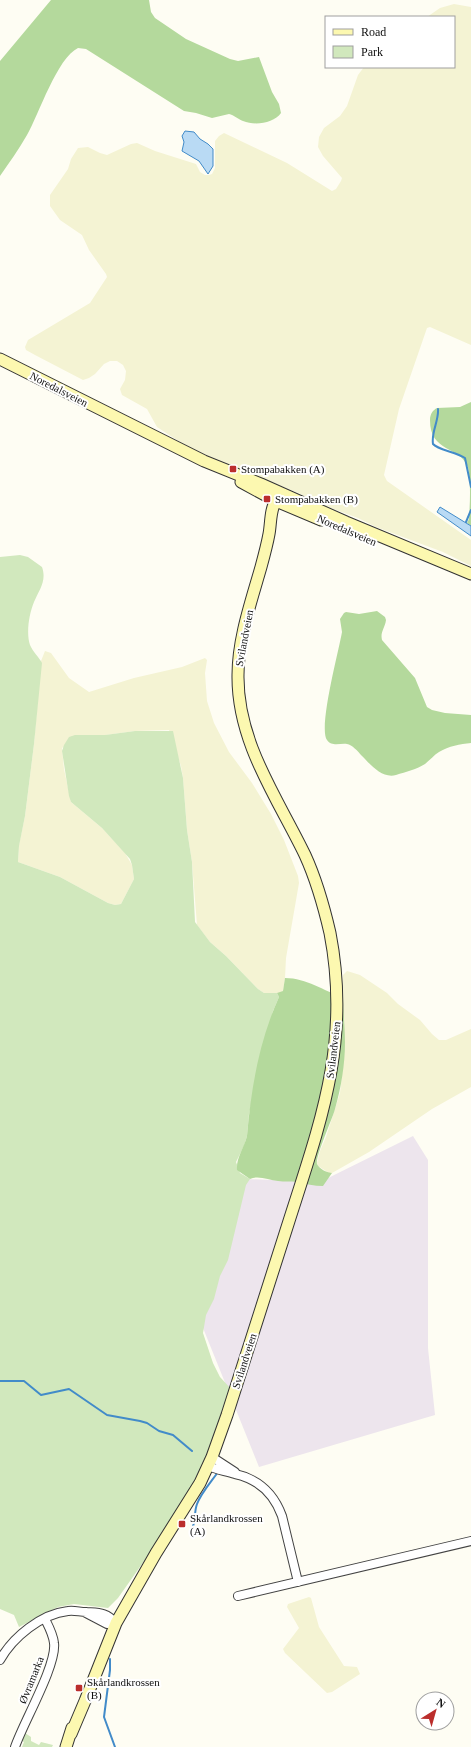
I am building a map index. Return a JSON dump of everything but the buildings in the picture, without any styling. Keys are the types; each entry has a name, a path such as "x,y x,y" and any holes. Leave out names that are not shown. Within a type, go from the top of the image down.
{"main road":[{"name":"Noredalsveien","path":"0,359 204,461 261,484 282,500 471,582"},
{"name":"Noredalsveien","path":"282,500 471,574"},
{"name":"Svilandveien","path":"66,1747 90,1670 111,1621 130,1585 156,1553 193,1496 210,1461 227,1415 322,1117 331,1075 337,1024 337,999 334,961 322,902 306,857 252,751 245,730 240,706 238,677 240,648 269,537 282,500"}],"street":[{"path":"210,1461 237,1474 254,1480 264,1487 271,1495 278,1506 298,1582"},
{"path":"238,1596 471,1541"},
{"path":"0,1660 20,1635 45,1619 65,1611 86,1613 101,1612 111,1621"},
{"name":"Øvramarka","path":"15,1747 46,1676 53,1652 54,1642 45,1619"}],"shaded area":[{"path":"413,1136 428,1160 428,1348 435,1415 259,1467 201,1323 246,1179 320,1182"}],"green space":[{"path":"51,0 149,0 151,12 155,18 186,39 230,59 238,61 259,57 272,92 279,104 281,113 274,119 264,123 248,123 229,114 212,118 184,111 86,49 78,48 70,54 56,74 32,126 0,176 0,61"},
{"path":"454,4 471,7 471,345 430,327 427,328 399,409 384,475 387,481 471,540 471,566 443,552 322,505 298,493 201,453 183,444 157,427 147,409 122,395 120,389 125,380 126,371 123,365 117,361 110,361 104,364 95,374 83,380 26,350 25,347 28,340 90,303 107,277 89,250 82,235 60,220 50,206 50,195 68,169 71,159 78,148 88,147 107,155 131,144 137,143 155,151 196,164 200,172 205,175 209,175 212,174 215,168 215,141 224,133 287,163 332,191 336,189 342,178 323,156 318,147 319,137 324,128 340,116 347,106 358,75 363,68 455,68 455,16 428,16 440,8"},
{"path":"471,402 471,526 467,523 469,519 470,499 470,479 468,467 464,460 440,444 435,438 431,431 430,420 432,412 437,408 460,407"},
{"path":"20,555 28,557 42,567 44,577 29,618 28,635 30,645 42,663 34,744 18,862 60,877 108,903 115,905 121,904 134,879 130,859 102,828 71,802 62,751 69,737 75,735 105,735 135,731 173,731 183,778 187,830 192,862 195,922 210,942 258,989 264,993 277,993 279,997 273,1011 249,1114 247,1136 236,1162 240,1173 250,1179 246,1185 228,1260 220,1276 214,1299 206,1315 203,1333 213,1363 220,1377 232,1390 212,1451 181,1509 118,1598 108,1608 74,1604 58,1607 19,1627 14,1615 0,1609 0,557"},
{"path":"377,611 385,617 386,620 382,640 415,678 427,707 432,710 445,713 471,715 471,743 447,748 437,753 422,766 391,776 377,770 351,746 347,744 334,744 329,742 325,733 327,705 342,632 340,619 346,612 359,614"},
{"path":"45,651 51,653 69,678 89,692 134,678 182,667 205,658 207,660 205,673 207,701 214,723 229,752 252,783 271,814 284,840 298,876 299,883 286,958 283,991 281,993 264,993 258,989 210,942 197,925 183,778 181,766 169,730 135,731 98,736 82,735 62,748 64,769 71,802 102,828 125,853 132,865 134,879 121,904 115,905 108,903 60,877 18,862 19,845 25,816 34,744 41,661"},
{"path":"347,971 360,975 387,993 398,1004 420,1020 439,1040 446,1040 471,1029 471,1087 432,1109 369,1152 332,1173 329,1173 318,1166 317,1163 340,1093 344,1055 342,982 343,975"},
{"path":"285,978 308,982 343,997 345,1042 342,1076 335,1109 317,1160 317,1164 320,1168 332,1173 323,1186 260,1178 250,1179 237,1170 239,1157 247,1136 251,1101 261,1048 279,997 277,993 283,991"},
{"path":"309,1597 311,1598 319,1627 344,1666 357,1667 360,1674 332,1692 327,1693 285,1653 283,1649 299,1628 287,1607 288,1604"},
{"path":"25,1733 31,1737 31,1741 39,1745 41,1742 53,1745 52,1747 22,1747 24,1742 21,1740"}],"water":[{"path":"185,131 194,132 200,139 213,149 213,166 208,174 199,161 182,151 184,142 182,136"},
{"path":"440,507 471,526 471,536 437,512"}],"waterway":[{"path":"438,409 433,435 433,444 439,448 465,458 471,487"},
{"path":"466,522 471,510"},
{"path":"0,1381 24,1381 41,1395 69,1389 107,1415 147,1423 159,1431 173,1435 192,1451"},
{"path":"193,1526 196,1507 199,1500 218,1472"},
{"path":"110,1659 104,1717 115,1747"}],"place":[{"name":"Stompabakken (A)","path":"233,469"},
{"name":"Stompabakken (B)","path":"267,499"},
{"name":"Skårlandkrossen (A)","path":"182,1524"},
{"name":"Skårlandkrossen (B)","path":"79,1688"}]}
